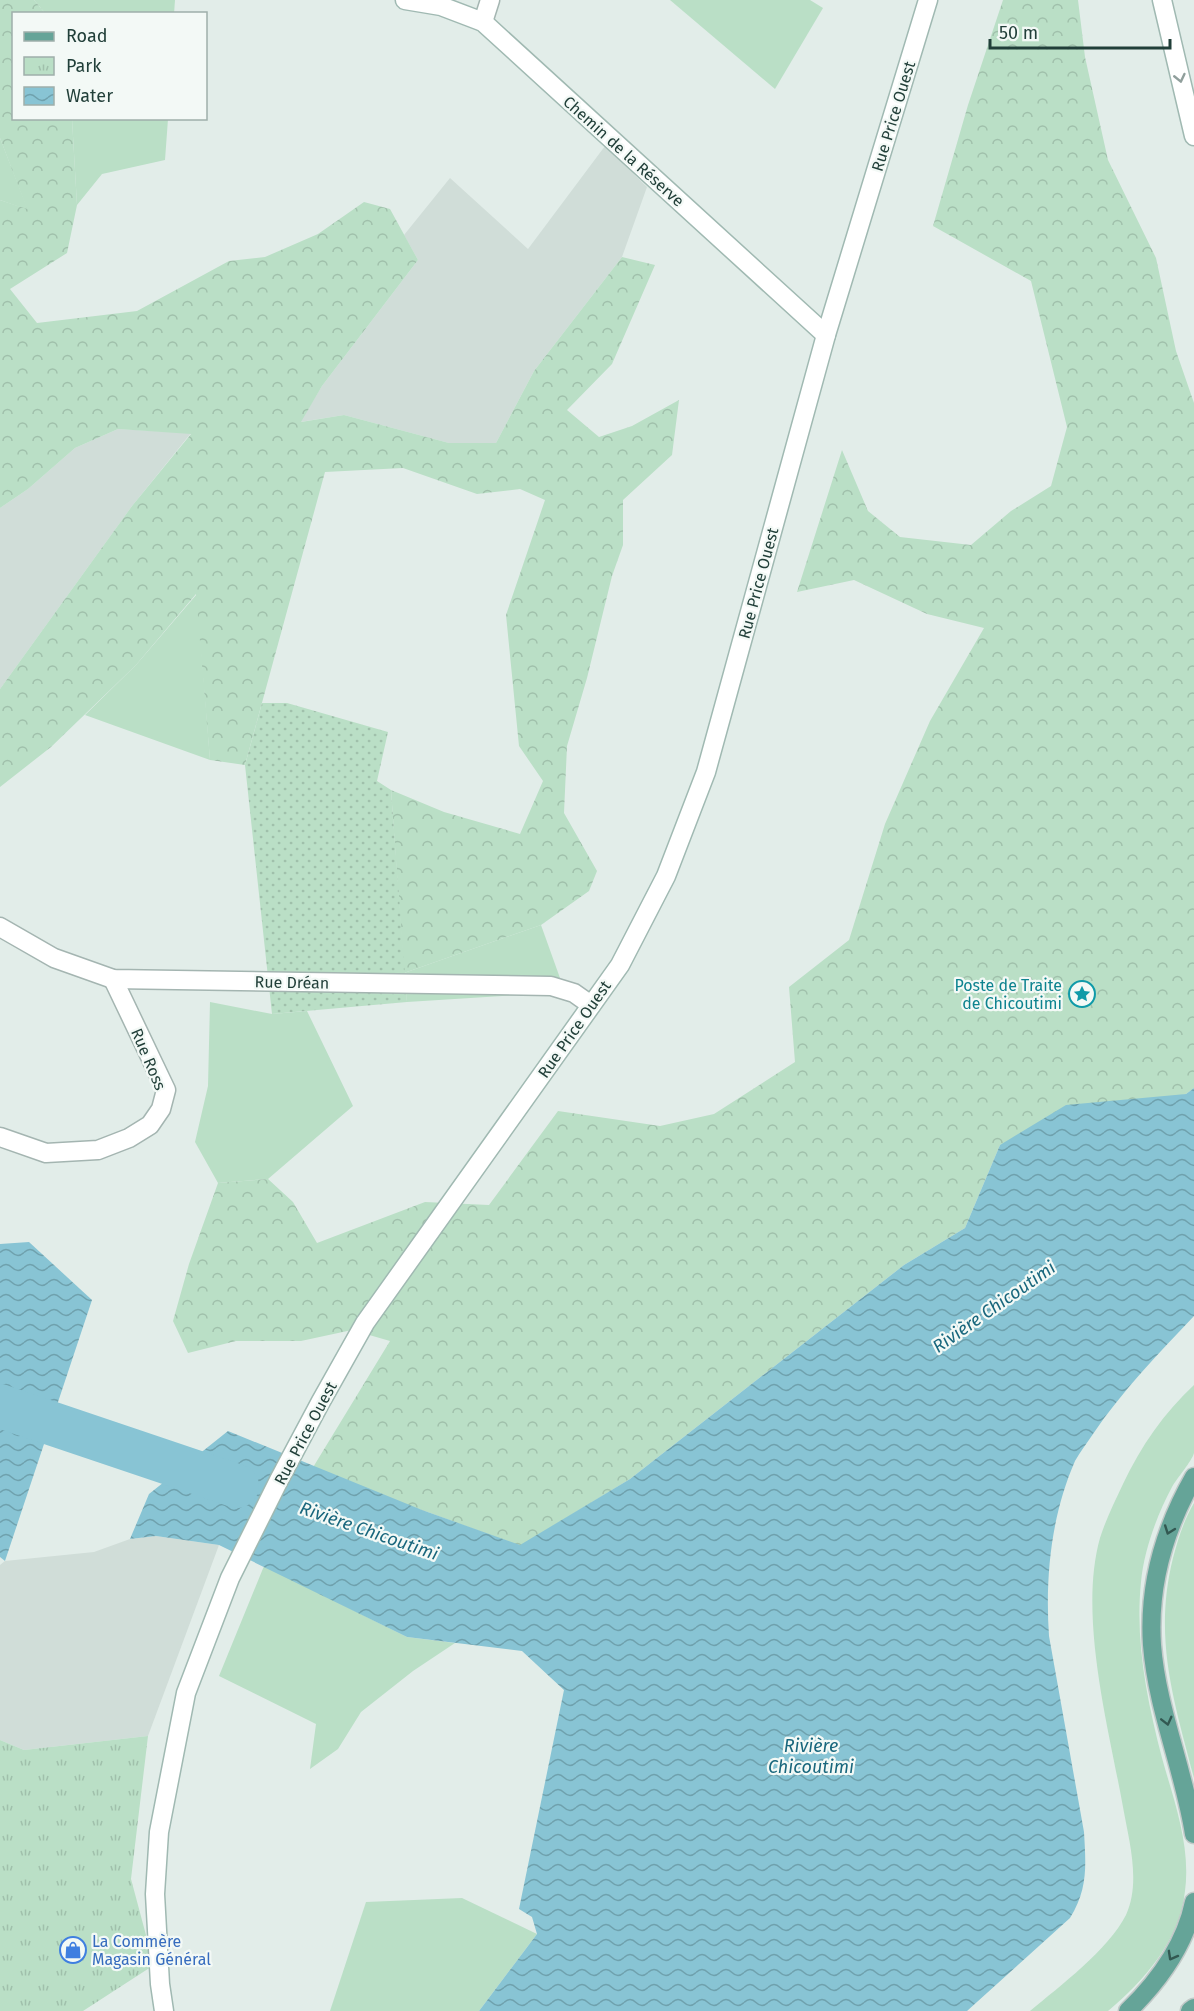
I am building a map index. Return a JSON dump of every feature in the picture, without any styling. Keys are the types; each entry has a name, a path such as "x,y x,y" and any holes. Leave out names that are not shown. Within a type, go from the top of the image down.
{"main road":[{"path":"1194,1477 1175,1514 1161,1552 1154,1590 1152,1627 1159,1686 1194,1834"},
{"path":"1128,2011 1165,1969 1187,1925 1194,1902"},
{"path":"1190,2011 1194,2008"}],"street":[{"name":"Chemin de la Réserve","path":"405,0 441,6 483,22 826,335"},
{"path":"483,22 490,0"},
{"name":"Rue Price Ouest","path":"164,2011 160,1984 155,1894 159,1832 186,1693 230,1578 320,1403 365,1323 620,964 666,876 706,771 826,335 928,0"},
{"path":"1162,0 1194,136"},
{"name":"Rue Dréan","path":"0,927 54,958 113,978 551,986 574,993 591,1005"},
{"name":"Rue Ross","path":"0,1137 46,1153 98,1150 129,1138 150,1125 161,1109 166,1090 113,978"}],"shaded area":[{"path":"605,146 647,187 622,257 534,371 496,443 449,443 344,415 300,422 322,386 418,260 404,235 450,178 528,249"},
{"path":"118,429 191,433 132,506 0,689 0,508 28,489 75,448"},
{"path":"156,1536 219,1545 148,1736 24,1750 0,1740 0,1565 5,1561 94,1552 130,1539"}],"green space":[{"path":"0,0 34,0 44,12 12,12 12,120 72,120 77,205 67,253 10,289 37,323 137,311 229,261 265,257 318,234 364,202 390,209 418,260 322,386 301,422 344,415 449,443 496,443 534,371 622,257 655,265 612,364 567,410 599,437 632,426 679,400 672,455 623,500 623,545 612,576 587,678 567,746 564,813 597,871 589,891 541,925 404,973 391,790 444,812 520,834 543,781 519,746 506,615 545,500 520,489 477,494 403,468 325,472 245,765 210,760 196,594 136,665 51,747 0,787 0,689 132,506 191,434 118,429 75,448 28,489 0,508 0,200 27,209 0,138"},
{"path":"34,0 175,0 174,12 44,12"},
{"path":"670,0 810,0 823,8 775,89"},
{"path":"1003,0 1078,0 1085,57 1108,160 1156,258 1176,351 1194,403 1194,1088 1186,1094 1000,1145 965,1228 904,1265 630,1479 520,1546 422,1510 301,1487 390,1341 352,1330 301,1341 236,1341 188,1353 173,1321 189,1264 218,1183 268,1179 293,1202 317,1243 425,1202 489,1205 558,1111 660,1126 714,1114 795,1062 789,987 849,940 885,824 930,721 984,628 927,614 854,580 797,592 842,450 868,511 900,537 971,545 1011,511 1051,486 1067,427 1031,281 933,226 968,105"},
{"path":"72,120 168,120 165,160 102,174 77,205"},
{"path":"0,138 28,210 0,200"},
{"path":"197,594 210,760 85,715 136,665"},
{"path":"262,703 287,703 388,732 377,781 391,790 407,1002 272,1014 245,765"},
{"path":"541,925 565,992 407,1002 404,973"},
{"path":"210,1002 272,1014 307,1011 353,1106 268,1179 218,1183 195,1142 208,1086"},
{"path":"1194,1385 1194,1453 1172,1487 1152,1533 1145,1558 1140,1604 1141,1649 1147,1693 1184,1840 1186,1874 1182,1909 1168,1943 1158,1958 1135,1986 1108,2011 1030,2011 1082,1967 1108,1941 1126,1915 1130,1902 1133,1889 1131,1847 1104,1708 1094,1637 1092,1602 1094,1569 1102,1531 1130,1470 1145,1443 1163,1419"},
{"path":"1194,1503 1194,1778 1168,1669 1165,1615 1167,1587 1173,1558 1187,1516"},
{"path":"264,1566 407,1637 455,1643 413,1671 361,1712 338,1749 310,1769 316,1724 219,1676"},
{"path":"148,1736 131,1879 154,1965 83,2011 0,2011 0,1740 24,1750"},
{"path":"462,1898 537,1934 479,2011 330,2011 366,1902"}],"water":[{"name":"Rivière Chicoutimi","path":"1194,1088 1194,1316 1128,1388 1075,1461 1060,1503 1051,1547 1048,1592 1049,1636 1085,1844 1083,1887 1070,1918 967,2011 479,2011 537,1934 532,1917 519,1909 564,1690 522,1651 407,1637 219,1545 156,1536 130,1539 149,1494 228,1431 422,1510 520,1545 630,1479 904,1265 965,1228 1000,1145 1066,1105 1186,1094"},
{"path":"29,1242 92,1300 5,1561 0,1557 0,1244"}],"waterway":[{"name":"Rivière Chicoutimi","path":"0,1406 237,1486"}],"place":[{"name":"Poste de Traite de Chicoutimi","path":"1082,994"},
{"name":"La Commère Magasin Général","path":"73,1950"}]}
